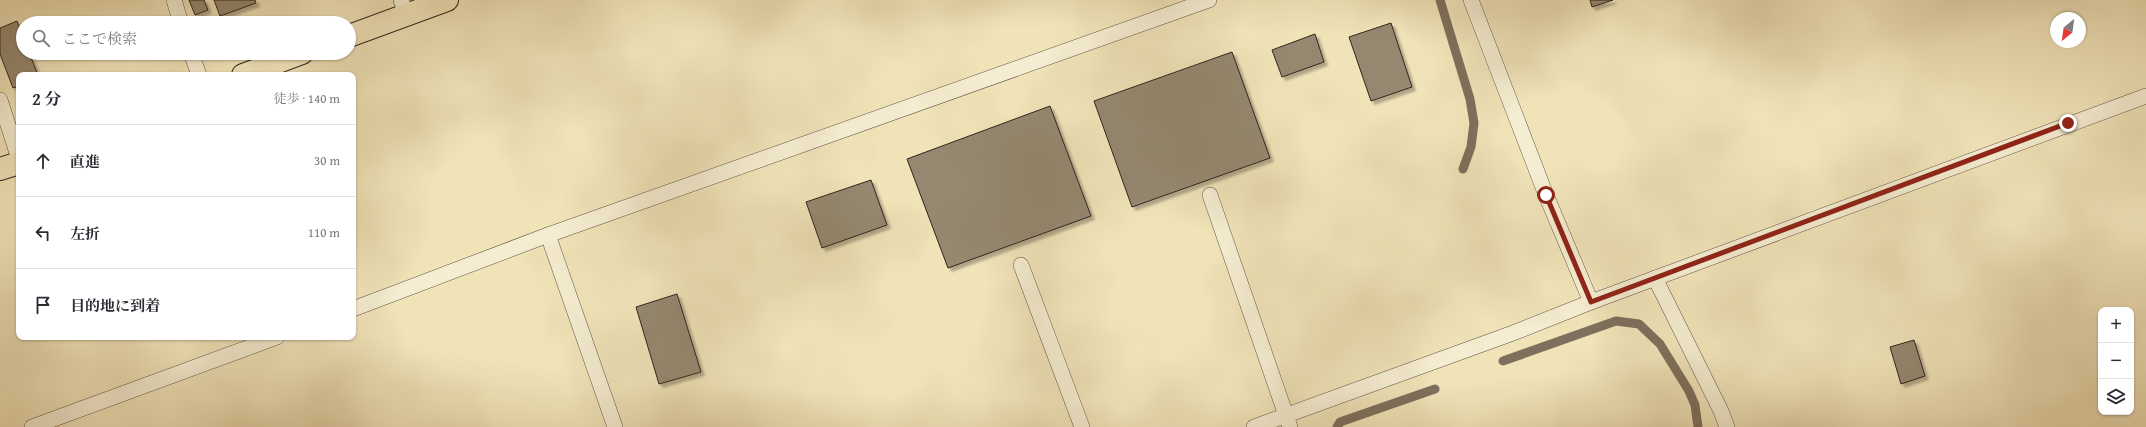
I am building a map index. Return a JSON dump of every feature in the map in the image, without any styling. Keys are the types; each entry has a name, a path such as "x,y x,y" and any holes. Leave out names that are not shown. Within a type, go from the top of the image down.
{"main road":[{"path":"356,32 404,7 447,0"},
{"path":"250,72 283,60"},
{"path":"0,170 16,164"}],"lane":[{"path":"174,0 180,16"},
{"path":"356,308 548,235 1209,0"},
{"path":"1472,0 1546,195 1591,302"},
{"path":"194,60 198,72"},
{"path":"1254,427 1288,421 1654,278 2146,96"},
{"path":"0,100 16,150"},
{"path":"1210,195 1288,421"},
{"path":"548,235 615,427"},
{"path":"1021,265 1082,427"},
{"path":"1654,278 1721,411 1727,427"},
{"path":"32,427 269,340"}],"building":[{"path":"189,0 204,0 208,10 195,15"},
{"path":"214,0 255,0 256,3 220,16"},
{"path":"1590,0 1613,0 1592,7"},
{"path":"16,21 16,60 32,60 37,72 16,72 16,87 13,88 0,54 0,28"},
{"path":"1391,23 1412,87 1371,101 1349,37"},
{"path":"1315,34 1324,62 1282,77 1272,50"},
{"path":"1232,52 1270,158 1132,207 1094,101"},
{"path":"1050,106 1091,216 948,268 907,159"},
{"path":"871,180 887,225 822,248 806,202"},
{"path":"677,294 701,372 659,384 636,307"},
{"path":"1914,340 1925,376 1901,384 1890,347"}],"waterway":[{"path":"1440,0 1470,99 1474,123 1471,147 1463,169"},
{"path":"1503,361 1616,321 1639,324 1660,344 1689,391 1695,405 1698,427"},
{"path":"1337,427 1340,422 1435,389"}],"route":[{"path":"1546,195 1591,302 2068,123"}]}
